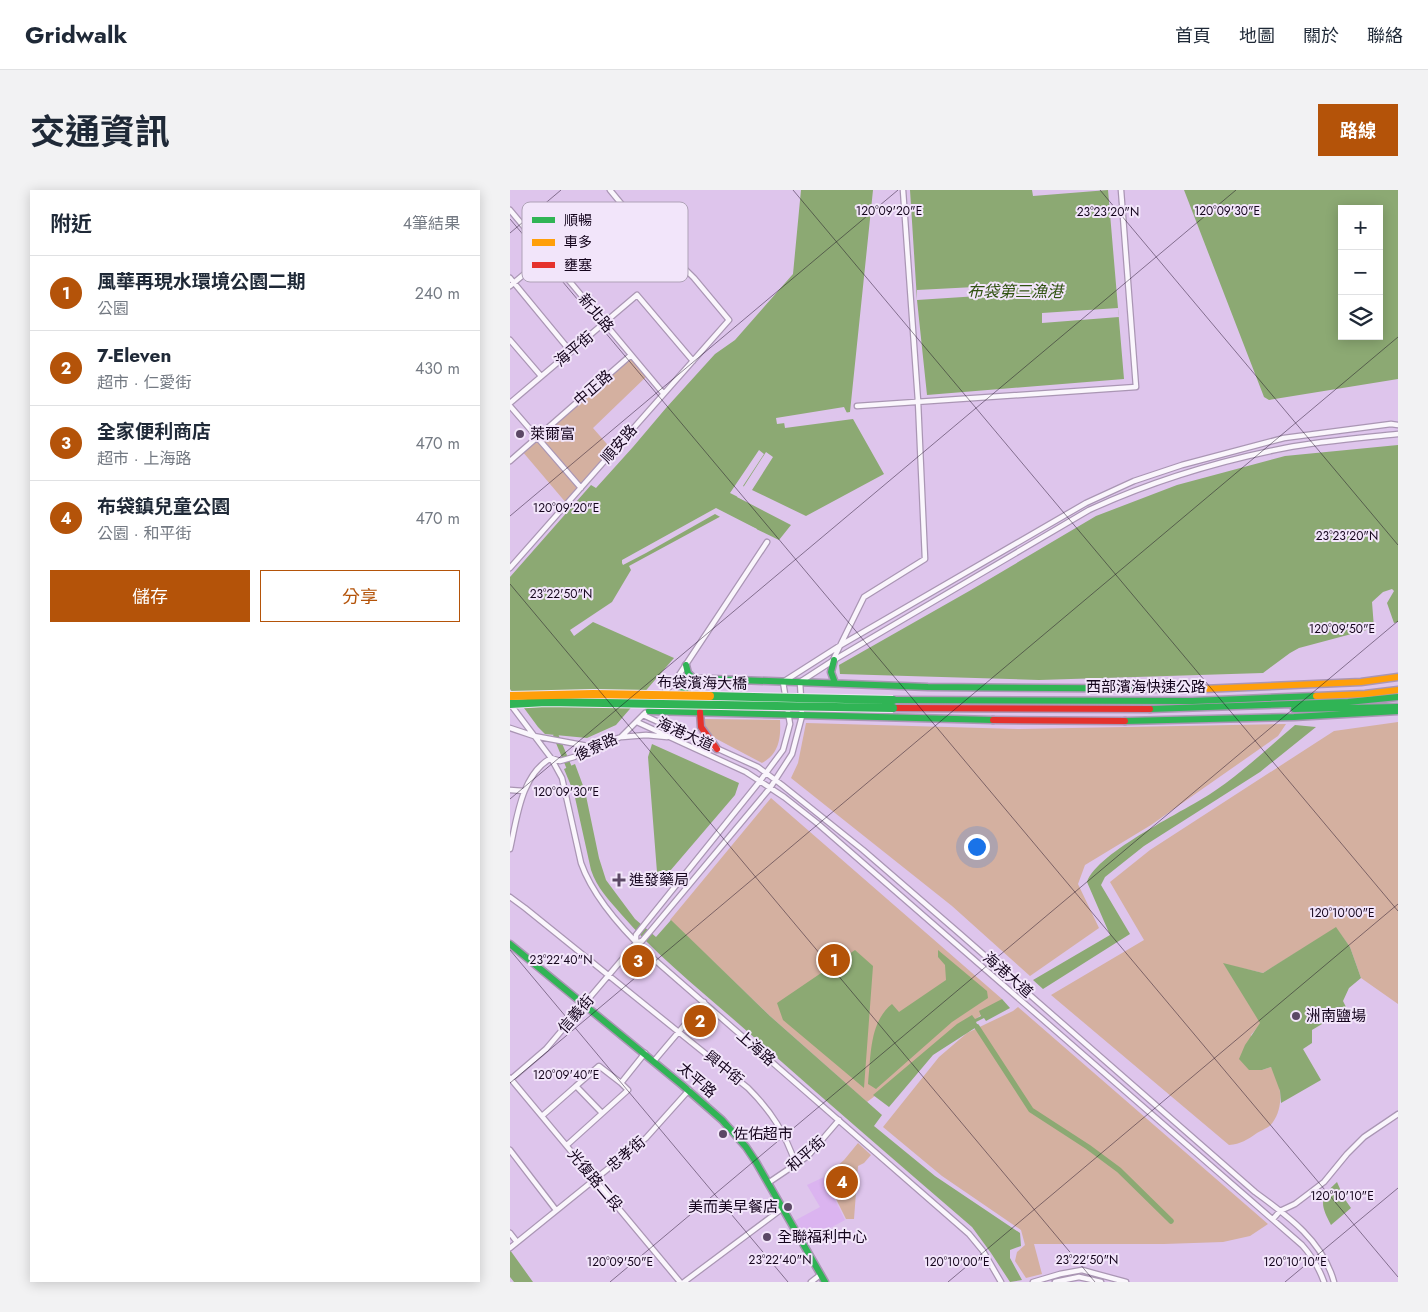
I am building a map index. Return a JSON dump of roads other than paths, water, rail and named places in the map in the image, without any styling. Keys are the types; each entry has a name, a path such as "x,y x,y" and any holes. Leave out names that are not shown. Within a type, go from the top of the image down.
{"main road":[{"path":"834,660 830,670 831,677 835,683"},
{"path":"686,664 688,673 693,678"},
{"path":"715,712 705,708 683,692 675,681 693,678 928,687 1181,690 1361,682 1398,677"},
{"name":"西部濱海快速公路","path":"893,704 1263,699 1398,688"},
{"name":"布袋濱海大橋","path":"510,696 593,694 893,704"},
{"name":"西部濱海快速公路","path":"893,704 1160,709 1240,707 1398,697"},
{"name":"布袋濱海大橋","path":"511,706 546,702 893,704"},
{"path":"1240,707 1281,709 1398,707"},
{"path":"646,713 715,712 1010,721 1182,721 1398,711"},
{"path":"700,712 698,720 704,735 717,748"},
{"name":"太平路","path":"510,944 646,1054 729,1126 744,1143 823,1278"}],"street":[{"path":"610,190 620,202"},
{"path":"834,660 864,597 925,559 918,401 903,190"},
{"path":"857,406 1136,387 1121,190"},
{"name":"新北路","path":"510,210 522,225"},
{"name":"順安路","path":"510,568 728,320 688,272"},
{"path":"522,274 511,282 571,352"},
{"name":"新北路","path":"570,282 663,393"},
{"name":"海平街","path":"510,404 637,295 693,361"},
{"path":"510,340 541,376"},
{"name":"中正路","path":"510,461 631,355"},
{"path":"510,404 581,488"},
{"path":"1398,425 1391,424 1284,438 1182,464 1134,481 1086,503 841,645 783,682 790,715 790,724 783,750 760,782 636,935 636,943 642,940 650,931 770,788 792,754 802,716 800,682 834,660 1089,510 1119,496 1184,474 1285,448 1398,434"},
{"name":"後寮路","path":"551,758 560,761 574,757 593,747 621,737 637,722 675,681 768,542"},
{"name":"上海路","path":"511,706 551,758 562,778 585,876 593,890 636,943 969,1234 983,1251 1001,1282"},
{"name":"海港大道","path":"646,713 758,767 863,850 1255,1192 1296,1223 1323,1256 1334,1282"},
{"name":"海港大道","path":"637,722 746,772 817,823 1273,1219 1308,1252 1320,1270 1324,1282"},
{"path":"510,728 534,736 593,747"},
{"path":"621,737 646,735 670,737"},
{"path":"510,849 524,791 538,766 551,758"},
{"path":"510,790 524,791"},
{"name":"興中街","path":"510,897 748,1088 767,1107 786,1138 796,1165"},
{"name":"信義街","path":"510,1078 546,1049 636,943"},
{"path":"654,1061 704,1002"},
{"path":"621,1083 646,1054"},
{"path":"542,1116 599,1066 628,1090 567,1146"},
{"name":"光復路二段","path":"510,1078 680,1282"},
{"path":"576,1086 602,1114"},
{"name":"忠孝街","path":"510,1247 646,1138 689,1090"},
{"path":"1273,1219 1280,1211 1295,1204 1324,1182 1364,1137 1398,1114"},
{"name":"和平街","path":"768,1183 808,1156 839,1120"},
{"path":"510,1150 556,1210"},
{"path":"684,1282 783,1208"},
{"path":"510,1233 517,1242"},
{"path":"1033,1282 1082,1270 1126,1282"},
{"path":"1055,1282 1080,1277 1101,1282"},
{"path":"810,1282 823,1278"}],"water":[{"path":"801,190 873,190 850,412 784,422 785,428 853,419 884,474 806,516 752,490 773,457 766,452 737,497 791,525 779,540 725,514 629,566 631,570 612,602 570,630 574,636 593,622 674,658 616,725 587,738 545,734 510,689 510,577 591,485 596,488 715,354 735,340 793,274"},
{"name":"布袋第三漁港","path":"910,190 1032,190 1033,196 1108,190 1124,379 927,395 917,300"},
{"path":"1184,190 1398,190 1398,379 1269,400 1264,397"},
{"path":"1398,445 1398,622 1394,623 1387,603 1394,591 1392,589 1383,592 1372,602 1374,628 1299,648 1263,673 1039,680 840,674 839,665 1096,516 1177,485 1285,456"},
{"path":"1295,725 1316,727 1260,772 1144,846 1105,877 1101,885 1130,934 1043,989 1033,980 1110,935 1087,882 1094,870 1144,832 1226,783"},
{"path":"652,744 739,783 735,795 658,885 648,757"},
{"path":"575,764 585,791 599,858 606,880 635,919 656,937 671,920 770,1016 882,1115 874,1126 935,1176 1020,1233 1021,1246 1010,1250 1010,1258 1022,1280 1010,1282 972,1227 678,971 634,929 612,904 600,888 591,870 574,793 564,769"},
{"name":"洲南鹽場","path":"1336,927 1350,947 1361,978 1349,988 1343,1001 1347,1009 1312,1030 1312,1043 1303,1049 1321,1080 1281,1103 1280,1091 1271,1067 1262,1070 1249,1070 1239,1059 1245,1045 1260,1023 1223,963 1263,973"},
{"path":"855,950 873,966 864,1088 783,1020 777,1003"},
{"path":"938,950 987,991 988,998 952,1022 876,1089 868,1084 872,1041 879,1020 884,1011 892,1004 899,1012 946,980 945,965 938,957"},
{"path":"1002,999 1010,1008 986,1021 984,1018 976,1022 978,1026 933,1055 889,1107 873,1095 957,1024 972,1015 975,1019 981,1016 979,1011"},
{"path":"1337,1182 1351,1208 1331,1225 1323,1202 1324,1197"},
{"path":"510,1250 533,1282 514,1282 510,1277"}],"waterway":[{"path":"556,736 571,772"},
{"path":"977,1027 1031,1110 1088,1147 1119,1170 1171,1221"}],"place":[{"name":"萊爾富","path":"520,434"},
{"name":"進發藥局","path":"619,880"},
{"name":"風華再現水環境公園二期","path":"834,960"},
{"name":"全家便利商店","path":"638,961"},
{"name":"洲南鹽場","path":"1296,1016"},
{"name":"7-Eleven","path":"700,1021"},
{"name":"佐佑超市","path":"723,1134"},
{"name":"布袋鎮兒童公園","path":"842,1182"},
{"name":"美而美早餐店","path":"788,1207"},
{"name":"全聯福利中心","path":"767,1237"}]}
